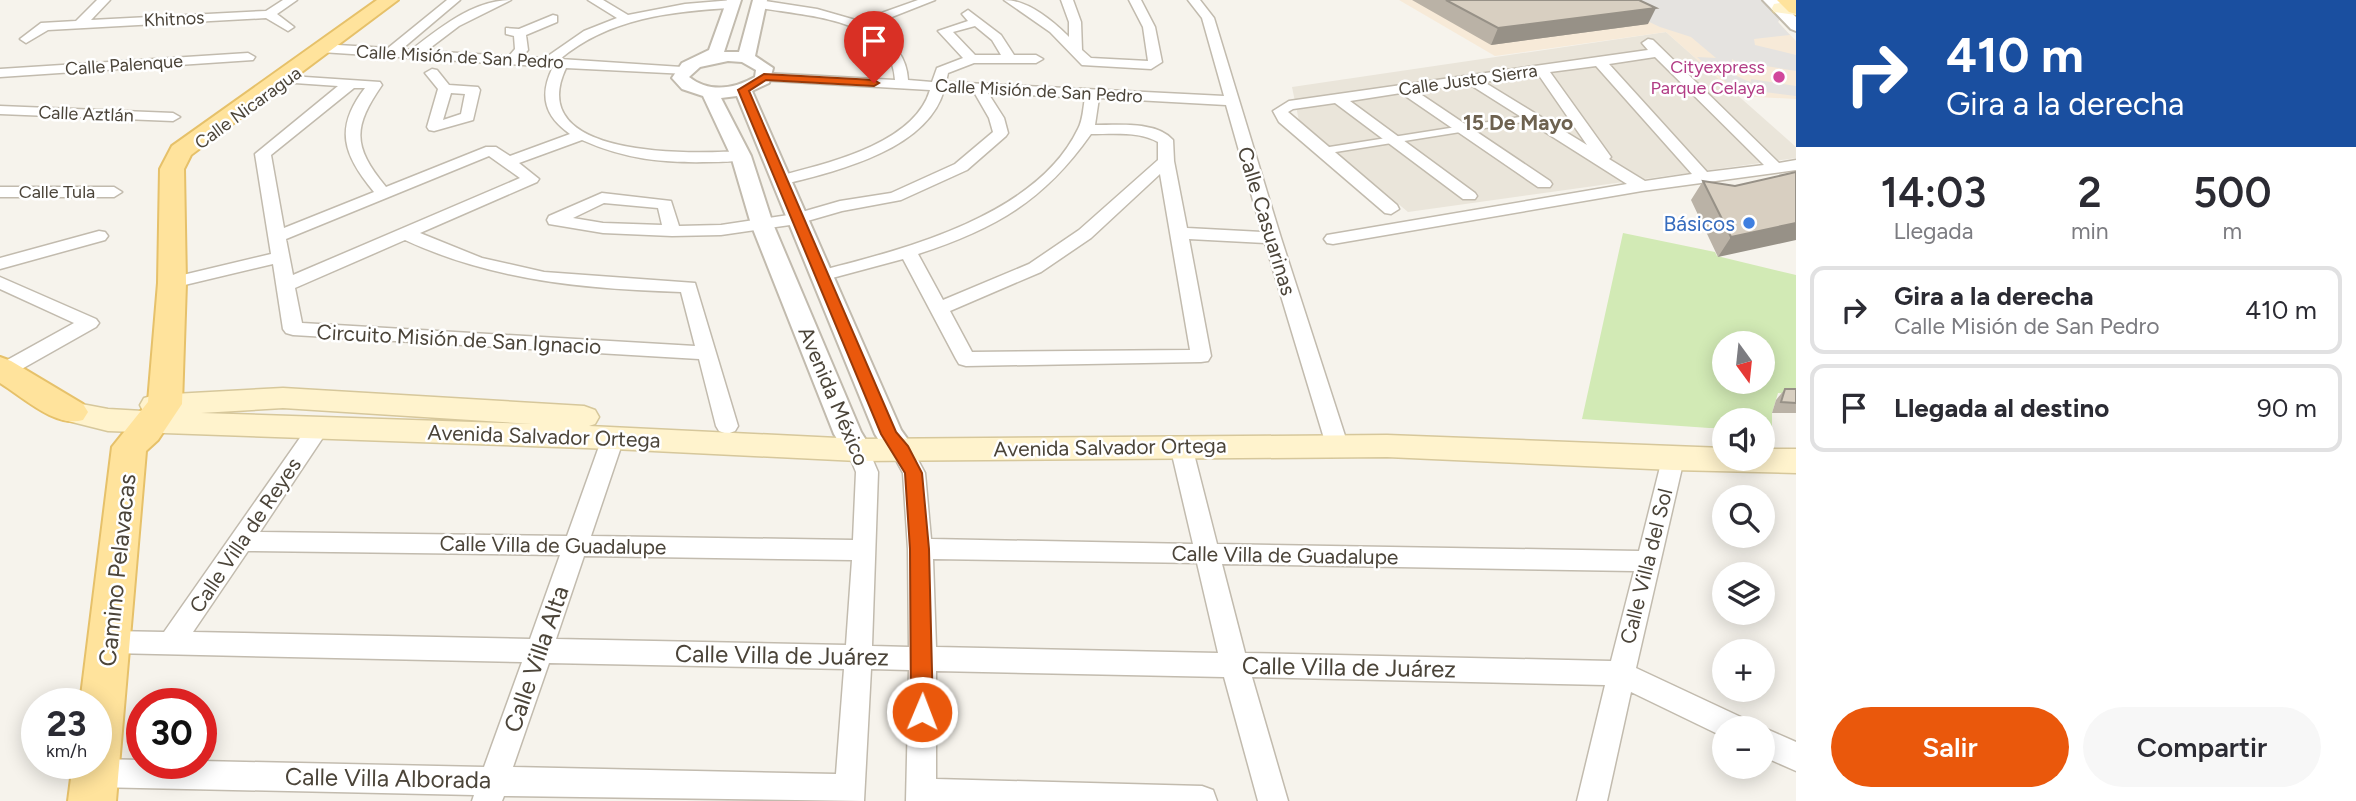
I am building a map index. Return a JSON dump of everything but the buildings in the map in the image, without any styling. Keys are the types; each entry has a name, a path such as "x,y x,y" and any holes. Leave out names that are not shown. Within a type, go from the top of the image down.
{"main road":[{"name":"Calle Nicaragua","path":"162,416 177,282 172,169 181,151 389,0"},
{"name":"Calle Nicaragua","path":"324,48 396,0"},
{"path":"2,369 71,412"},
{"name":"Avenida Salvador Ortega","path":"71,412 108,420 162,416 283,398 727,426 853,442"},
{"name":"Avenida Salvador Ortega","path":"162,416 319,427 613,438 1181,446 1337,445 1673,459 1796,461"},
{"name":"Camino Pelavacas","path":"105,688 129,447 162,416"},
{"path":"896,442 1300,425 1337,445"}],"street":[{"path":"80,24 104,0"},
{"path":"211,17 223,0"},
{"path":"288,27 269,14 291,0"},
{"path":"391,52 453,0"},
{"path":"414,54 455,23 505,0"},
{"path":"594,0 627,19"},
{"path":"860,25 929,0"},
{"path":"1010,0 1054,29 1087,62 1142,66 1155,62 1149,27 1135,0"},
{"path":"1067,0 1075,22 1076,49"},
{"name":"Calle Casuarinas","path":"1194,0 1208,18 1272,238 1337,445"},
{"path":"710,58 716,52 734,2 699,5 627,19 594,32 561,50 555,62 549,100 558,119 580,135 631,154 697,159 741,156"},
{"path":"746,58 759,2 816,12 860,25 887,43 900,64 902,84"},
{"path":"1785,5 1796,26"},
{"path":"966,13 997,38 1009,58"},
{"name":"Khitnos","path":"26,39 46,26 269,14"},
{"path":"506,59 522,50 520,40 546,17"},
{"path":"428,21 455,23"},
{"path":"971,59 944,31 977,22"},
{"path":"1647,42 1777,169"},
{"name":"Calle Misión de San Pedro","path":"324,48 682,71"},
{"name":"Calle Justo Sierra","path":"1322,150 1284,118 1280,111 1289,105 1658,53"},
{"path":"434,127 468,117 472,90 445,89 431,68 442,55"},
{"path":"432,73 442,69 456,56"},
{"name":"Calle Palenque","path":"0,72 248,57"},
{"path":"710,58 746,58 765,68 764,77 743,90 710,93 689,88 680,78 682,71 692,64 710,58"},
{"path":"781,180 842,163 896,140 926,112 946,86 954,72 948,68 971,59 1036,59"},
{"path":"1600,61 1704,178"},
{"path":"1542,70 1610,167"},
{"name":"Calle Misión de San Pedro","path":"764,77 1231,101"},
{"path":"285,78 375,85 356,114 353,146 367,174 383,193"},
{"path":"1472,80 1642,187"},
{"name":"Circuito Misión de San Ignacio","path":"351,83 263,154 293,329 705,353"},
{"path":"673,231 665,204 602,198 555,220 603,228 673,231 721,230 797,219 840,206 895,197 961,167 1001,133 999,116 986,105 980,88"},
{"path":"439,144 434,127 445,89"},
{"path":"986,105 993,101 996,89"},
{"path":"1405,89 1544,184"},
{"name":"Avenida México","path":"743,90 821,276 896,442 914,473 920,549 923,658 921,797"},
{"name":"Avenida México","path":"710,93 741,156 762,224 867,472 860,657 849,795"},
{"path":"821,276 909,254 975,228 1047,181 1086,129 1093,94"},
{"path":"1338,98 1469,196"},
{"name":"Calle Aztlán","path":"0,110 173,117"},
{"path":"1322,150 1532,118"},
{"path":"909,254 966,359 1201,356 1166,161 1166,140 1160,135 1086,129"},
{"path":"508,162 580,135"},
{"path":"277,237 491,150 531,179 286,285"},
{"path":"1322,150 1391,209"},
{"path":"939,309 1035,268 1085,234 1166,161"},
{"path":"1334,239 1642,187 1796,165"},
{"name":"Calle Tula","path":"0,192 114,192"},
{"path":"1179,233 1272,238"},
{"path":"407,234 444,253 504,270 597,284 689,287 727,426"},
{"path":"0,264 99,236"},
{"path":"177,282 281,257"},
{"path":"0,282 89,323 2,369"},
{"name":"Calle Villa de Reyes","path":"171,643 319,427"},
{"name":"Calle Villa Alta","path":"490,791 613,438"},
{"path":"1181,446 1234,664 1273,801"},
{"name":"Calle Villa del Sol","path":"1592,801 1619,673 1650,561 1673,459"},
{"name":"Calle Villa de Guadalupe","path":"241,541 865,550"},
{"name":"Calle Villa de Guadalupe","path":"920,549 1650,561"},
{"name":"Calle Villa de Juárez","path":"111,642 1619,673 1712,717"},
{"path":"1775,747 1796,757"},
{"name":"Calle Villa Alborada","path":"112,775 490,791 849,795"},
{"path":"921,797 1202,801"}],"shaded area":[{"path":"1399,0 1762,0 1781,17 1778,22 1796,41 1796,99 1738,96 1666,32 1495,56"},
{"path":"1602,0 1762,0 1781,17 1778,22 1790,35 1754,39 1755,45 1796,55 1796,71 1756,62 1756,65 1736,62 1732,59 1732,63 1726,65 1731,73 1751,82 1751,79 1796,86 1796,96 1733,88 1697,57 1716,58 1691,37 1660,27"},
{"path":"1666,32 1796,147 1796,158 1408,212 1299,121 1292,87"}],"green space":[{"path":"1623,233 1715,252 1717,256 1796,275 1796,394 1778,393 1774,408 1712,408 1712,428 1582,419"}],"place":[{"name":"Cityexpress Parque Celaya","path":"1779,77"},
{"name":"Básicos","path":"1749,223"}],"district":[{"name":"15 De Mayo","path":"1518,122"}],"route":[{"path":"874,83 764,77 743,90 889,434 914,473 920,549 922,712"}]}
